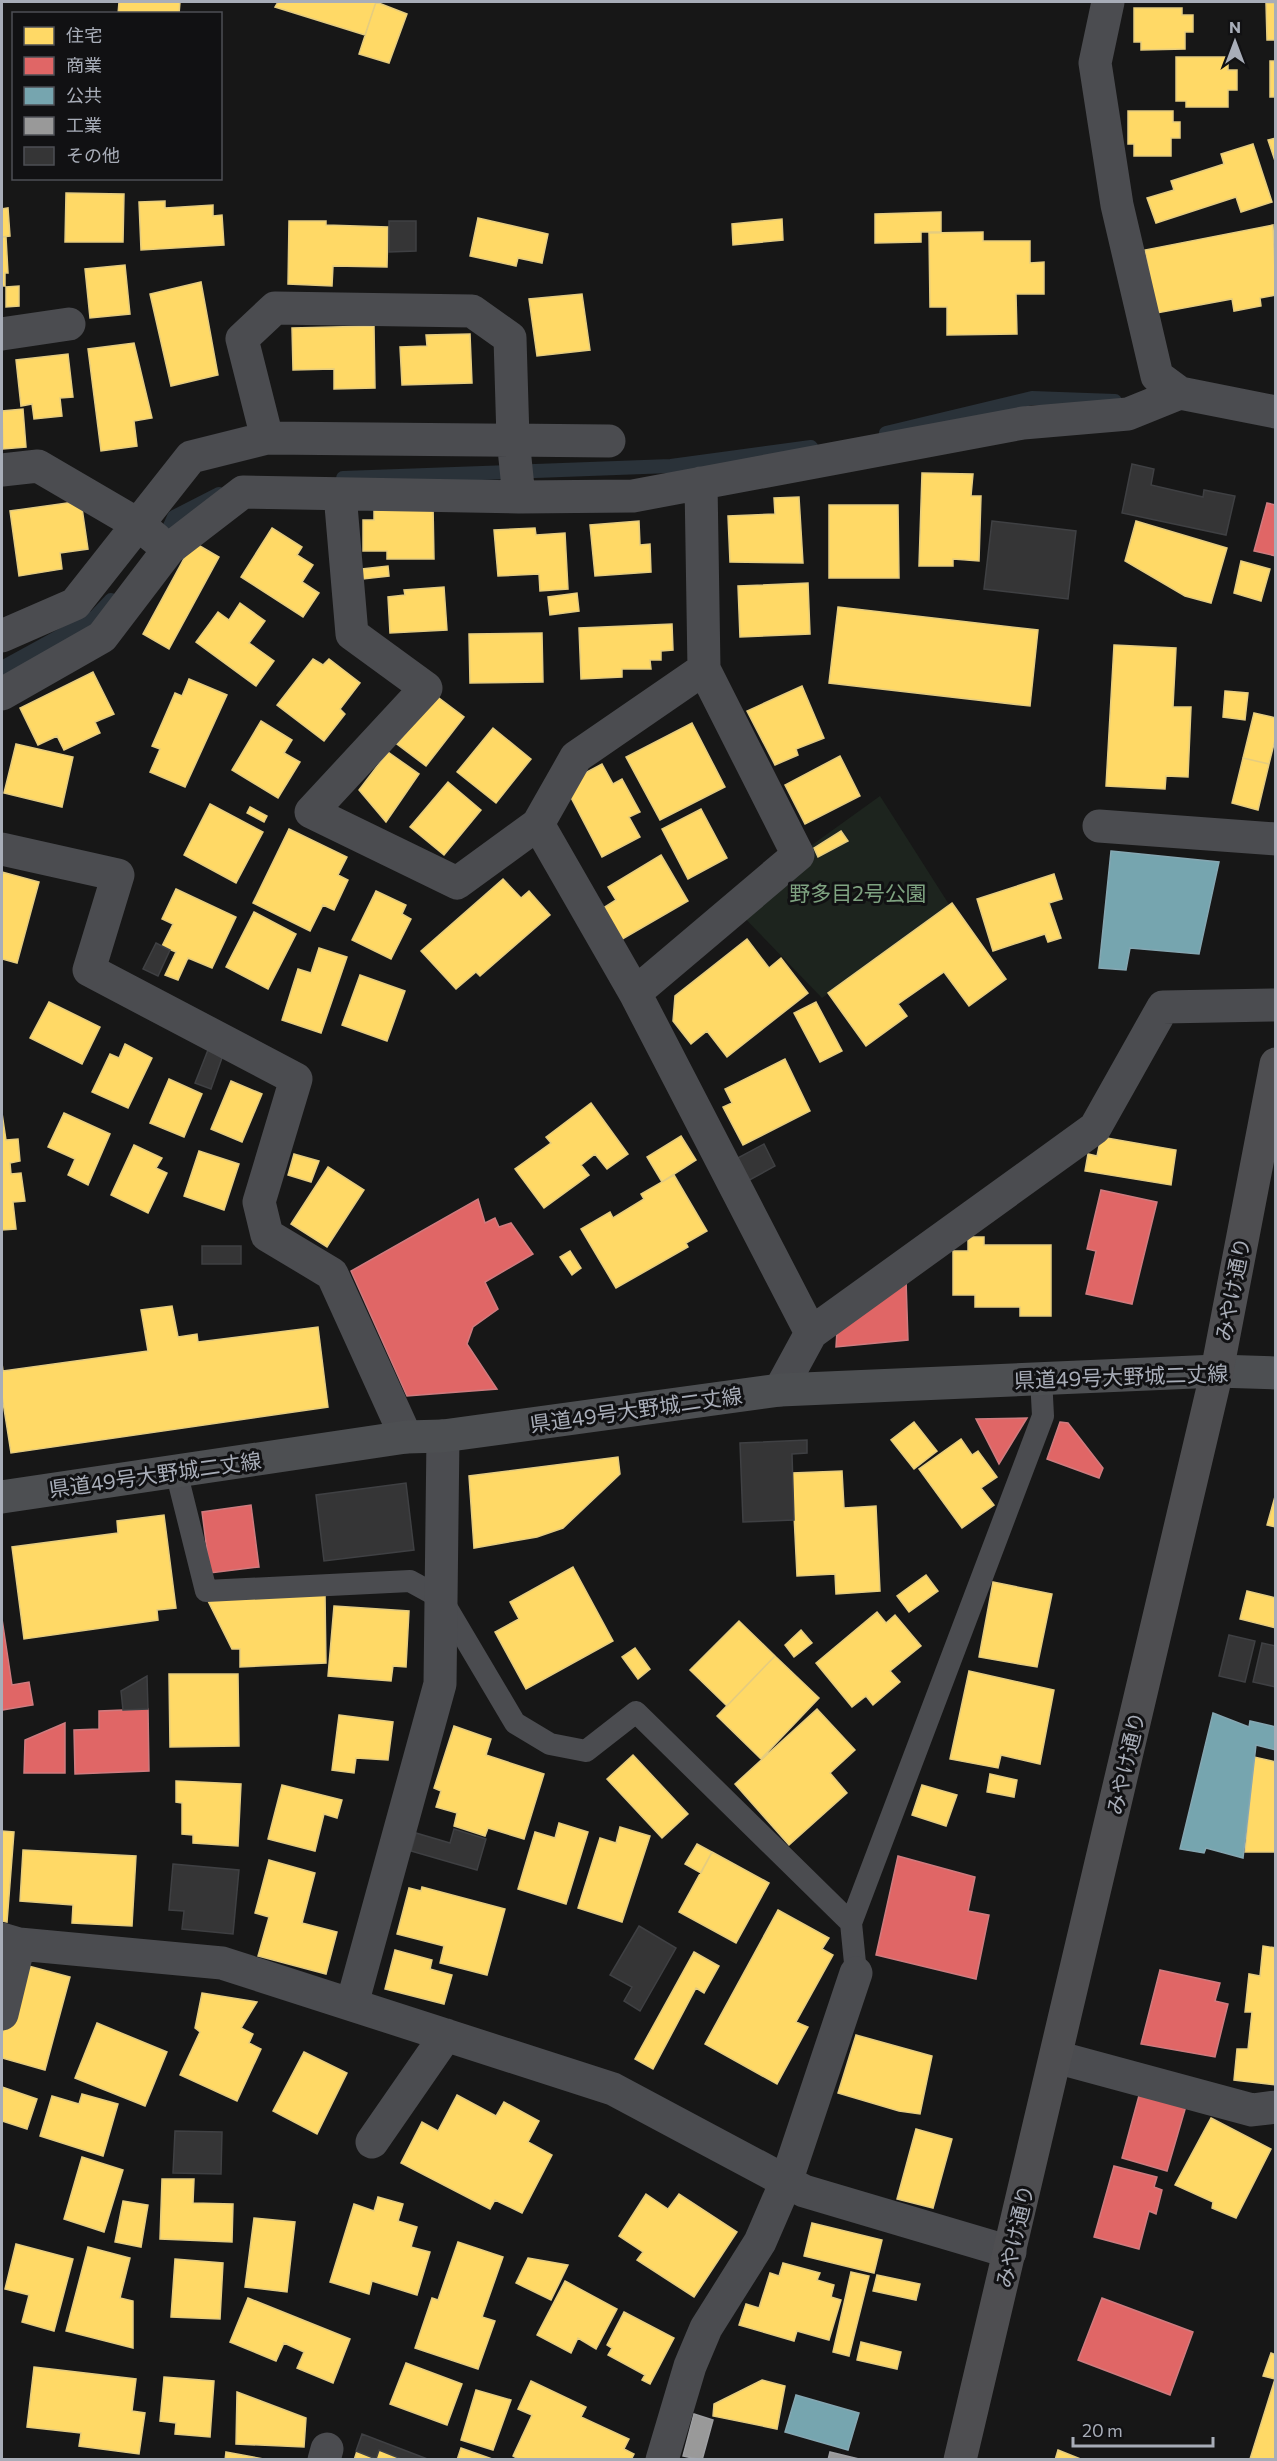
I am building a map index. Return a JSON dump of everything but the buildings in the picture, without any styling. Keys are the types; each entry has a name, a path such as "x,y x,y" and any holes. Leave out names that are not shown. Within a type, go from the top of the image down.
{"highway":[{"name":"みやけ通り","path":"960,2460 1217,1371 1275,1064"}],"main road":[{"name":"県道49号大野城二丈線","path":"2,1497 406,1437 442,1436 780,1390 1217,1371 1275,1373"}],"street":[{"path":"1108,2 1095,63 1117,205 1157,376 1180,393 1275,412"},
{"path":"267,438 242,339 275,308 472,311 510,338 514,450 519,497"},
{"path":"2,334 69,324"},
{"path":"2,694 102,637 169,549 243,492 519,497 633,496 1023,423 1128,414 1180,393"},
{"path":"2,636 75,604 191,457 267,438 514,450 609,441"},
{"path":"2,470 38,466 139,525 169,549"},
{"path":"635,993 798,855 704,669 701,483"},
{"path":"340,494 352,634 426,688 311,812 458,883 538,824 576,757 704,669"},
{"path":"538,824 635,993 811,1333"},
{"path":"1099,826 1275,839"},
{"path":"2,849 118,875 89,970 296,1079 259,1202 267,1235 332,1274 406,1437"},
{"path":"780,1390 811,1333 1095,1128 1163,1007 1275,1005"},
{"path":"352,2004 440,1684 442,1436"},
{"path":"2,2014 10,1942 222,1963 613,2089 804,2191 1010,2252"},
{"path":"662,2460 690,2366 706,2328 760,2242 786,2182 856,1973"},
{"path":"372,2142 446,2035"},
{"path":"1056,2057 1252,2110 1275,2107"}],"lane":[{"path":"856,1973 851,1923 1043,1416 1041,1378"},
{"path":"176,1471 206,1591 410,1581 441,1598 514,1723 550,1744 586,1751 636,1712 851,1923"}],"green space":[{"name":"野多目2号公園","path":"880,796 950,906 822,998 735,908 798,855"}],"waterway":[{"path":"886,433 1032,398 1115,401"},
{"path":"343,478 671,466 811,447"},
{"path":"162,544 174,517 219,494"},
{"path":"2,668 95,617 111,600"}]}
